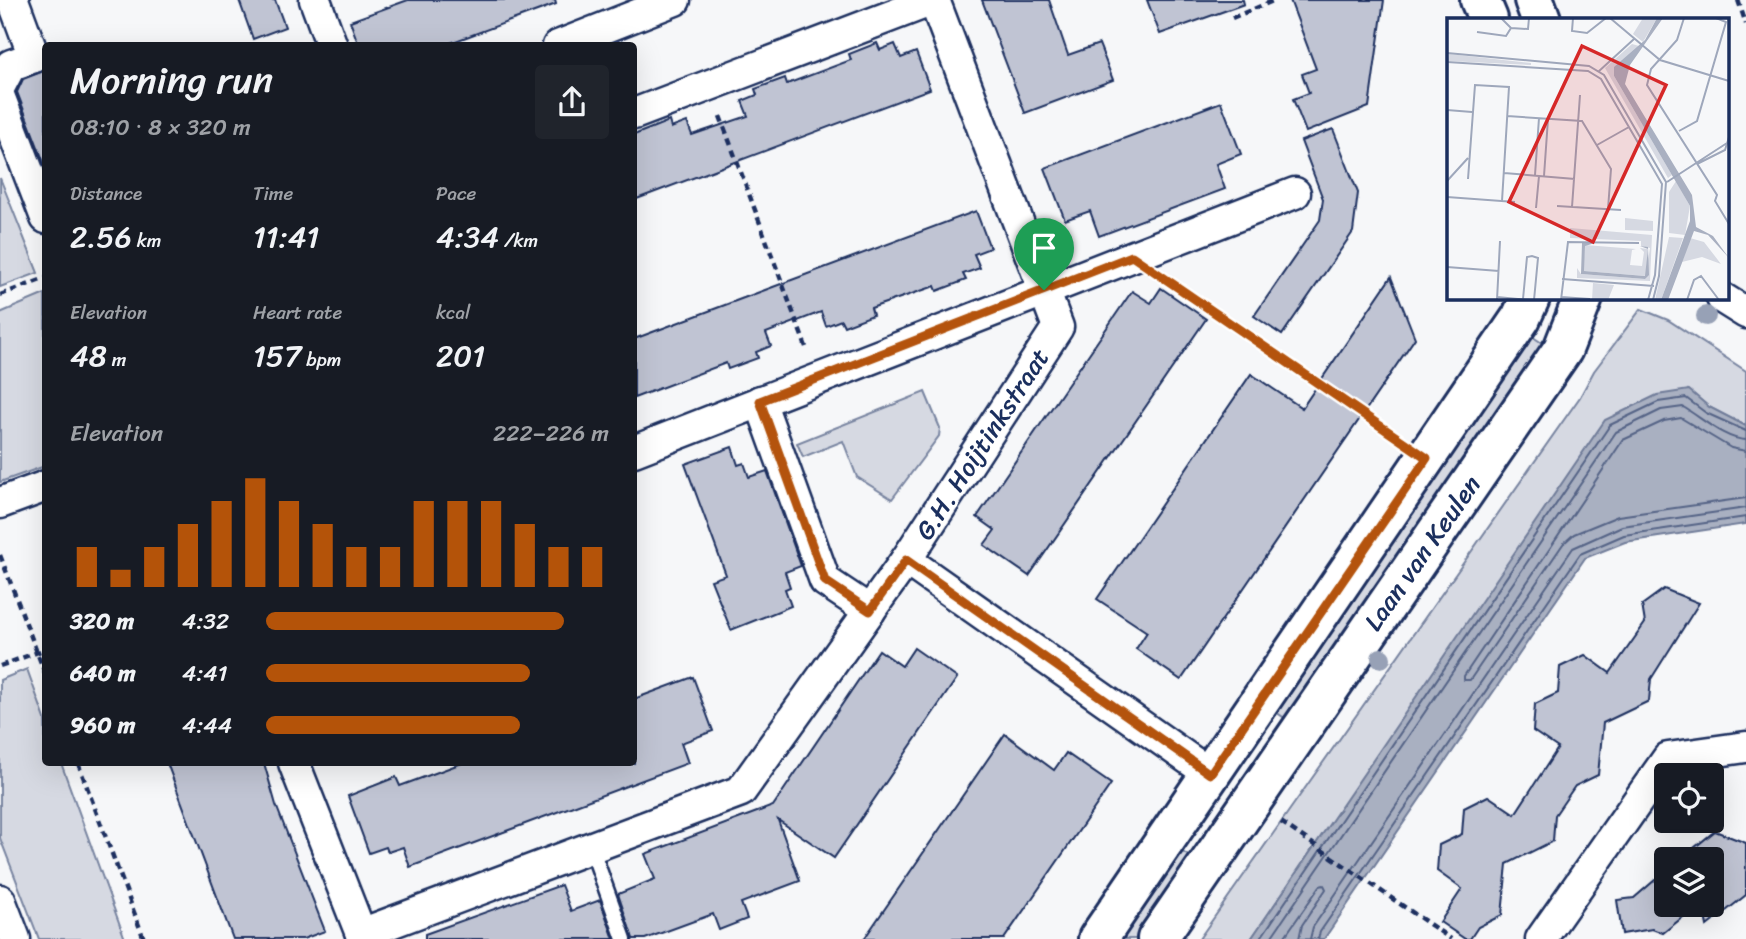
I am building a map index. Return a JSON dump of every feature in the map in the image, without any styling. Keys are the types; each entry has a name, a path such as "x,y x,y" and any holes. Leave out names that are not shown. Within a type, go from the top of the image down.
{"street":[{"path":"0,86 11,65 34,57 13,0"},
{"path":"315,0 330,42"},
{"path":"568,42 675,0"},
{"path":"637,113 933,0 1044,290"},
{"path":"1480,0 1488,18"},
{"path":"1534,0 1541,18"},
{"path":"0,98 42,208"},
{"path":"637,450 1295,193"},
{"name":"G.H. Hoijtinkstraat","path":"295,766 362,936 741,791 906,560 1058,327 1044,290"},
{"name":"Laan van Keulen","path":"1098,939 1427,458 1521,318 1530,299"},
{"name":"Laan van Keulen","path":"1157,939 1563,349 1583,299"},
{"path":"1724,299 1746,313"},
{"path":"760,401 825,581 870,611"},
{"path":"0,503 42,487"},
{"name":"G.H. Hoijtinkstraat","path":"906,560 1210,774"},
{"path":"1541,939 1668,758 1746,747"},
{"path":"1210,774 1249,802"},
{"path":"0,900 15,939"}],"lane":[{"path":"591,847 624,939"}],"path":[{"path":"1232,18 1275,0"},
{"path":"1738,0 1746,24"},
{"path":"708,85 818,378"},
{"path":"1132,256 1427,458"},
{"path":"0,295 42,279"},
{"path":"0,555 42,665"},
{"path":"0,666 42,650"},
{"path":"79,766 144,939"},
{"path":"1309,843 1451,939"}],"shaded area":[{"path":"0,178 38,273 0,287"},
{"path":"42,295 42,467 0,482 0,313"},
{"path":"1641,309 1668,320 1746,371 1746,426 1709,407 1688,390 1411,707 1251,939 1199,939 1580,397 1594,371"},
{"path":"1527,333 1548,347 1292,723 1270,708"},
{"path":"925,392 940,428 939,436 892,499 857,477 843,441 803,457 797,443"},
{"path":"27,669 42,711 42,766 62,766 125,939 39,939 0,838 0,680"},
{"path":"1175,847 1196,861 1143,939 1112,939"}],"water":[{"path":"1689,390 1709,407 1746,426 1746,524 1625,542 1585,558 1324,939 1251,939 1605,420 1657,395"}],"building":[{"path":"239,0 275,0 285,27 253,39"},
{"path":"408,0 555,0 556,4 453,42 358,42 350,21"},
{"path":"982,0 1049,0 1068,55 1099,44 1113,80 1025,113"},
{"path":"1147,0 1243,0 1244,4 1160,34"},
{"path":"1290,0 1384,0 1369,107 1306,132 1293,99 1309,93 1302,74 1316,69"},
{"path":"877,43 880,50 895,44 901,58 916,52 930,89 637,199 637,134 669,121 671,128 687,122 692,135 748,116 742,101 757,95 755,89 785,78 787,84 851,60 849,54"},
{"path":"42,72 42,158 17,92 23,79"},
{"path":"1221,102 1241,154 1216,164 1225,189 1099,236 1090,211 1065,220 1045,168"},
{"path":"1333,129 1358,193 1353,232 1282,335 1254,316 1320,220 1323,199 1301,141"},
{"path":"976,211 990,248 974,254 980,268 963,274 966,280 937,291 935,286 871,308 873,315 844,326 841,320 826,326 821,312 766,333 771,346 756,352 758,358 728,369 726,363 637,397 637,338"},
{"path":"1391,277 1415,338 1181,680 1136,649 1147,632 1097,599 1251,374 1302,408"},
{"path":"1161,288 1206,319 1029,576 984,545 995,530 977,517 1132,291 1151,303"},
{"path":"732,447 738,465 744,463 749,477 767,471 801,566 785,572 790,587 785,589 791,606 731,630 711,580 726,575 685,464"},
{"path":"1664,589 1699,603 1651,679 1649,701 1603,723 1598,775 1575,786 1555,815 1553,841 1507,864 1502,915 1478,927 1470,939 1465,939 1440,922 1462,889 1437,871 1439,845 1462,834 1464,808 1488,796 1515,814 1558,748 1533,731 1535,704 1558,693 1560,667 1585,655 1610,673 1645,623 1642,605"},
{"path":"914,648 957,678 834,858 778,820 800,881 741,903 747,919 719,930 713,914 645,939 633,939 618,894 655,879 645,854 773,806 879,650 902,666"},
{"path":"693,677 713,731 681,743 688,763 410,867 403,847 388,852 386,847 369,853 348,796 396,777 400,786 454,766 637,766 637,698"},
{"path":"1005,734 1054,770 1066,753 1111,784 1004,939 864,939"},
{"path":"168,766 265,766 276,805 325,931 303,939 233,939"},
{"path":"1713,833 1720,833 1746,843 1746,895 1724,912 1724,847 1695,847"},
{"path":"1654,881 1654,917 1683,917 1663,933 1652,929 1622,934 1617,900 1634,898"},
{"path":"561,885 571,911 600,900 614,939 425,939 425,934"},
{"path":"1705,917 1718,917 1707,926"}],"route":[{"path":"1132,256 1427,458 1210,774 906,560 870,611 825,581 760,401 1044,290 1132,256"}]}
